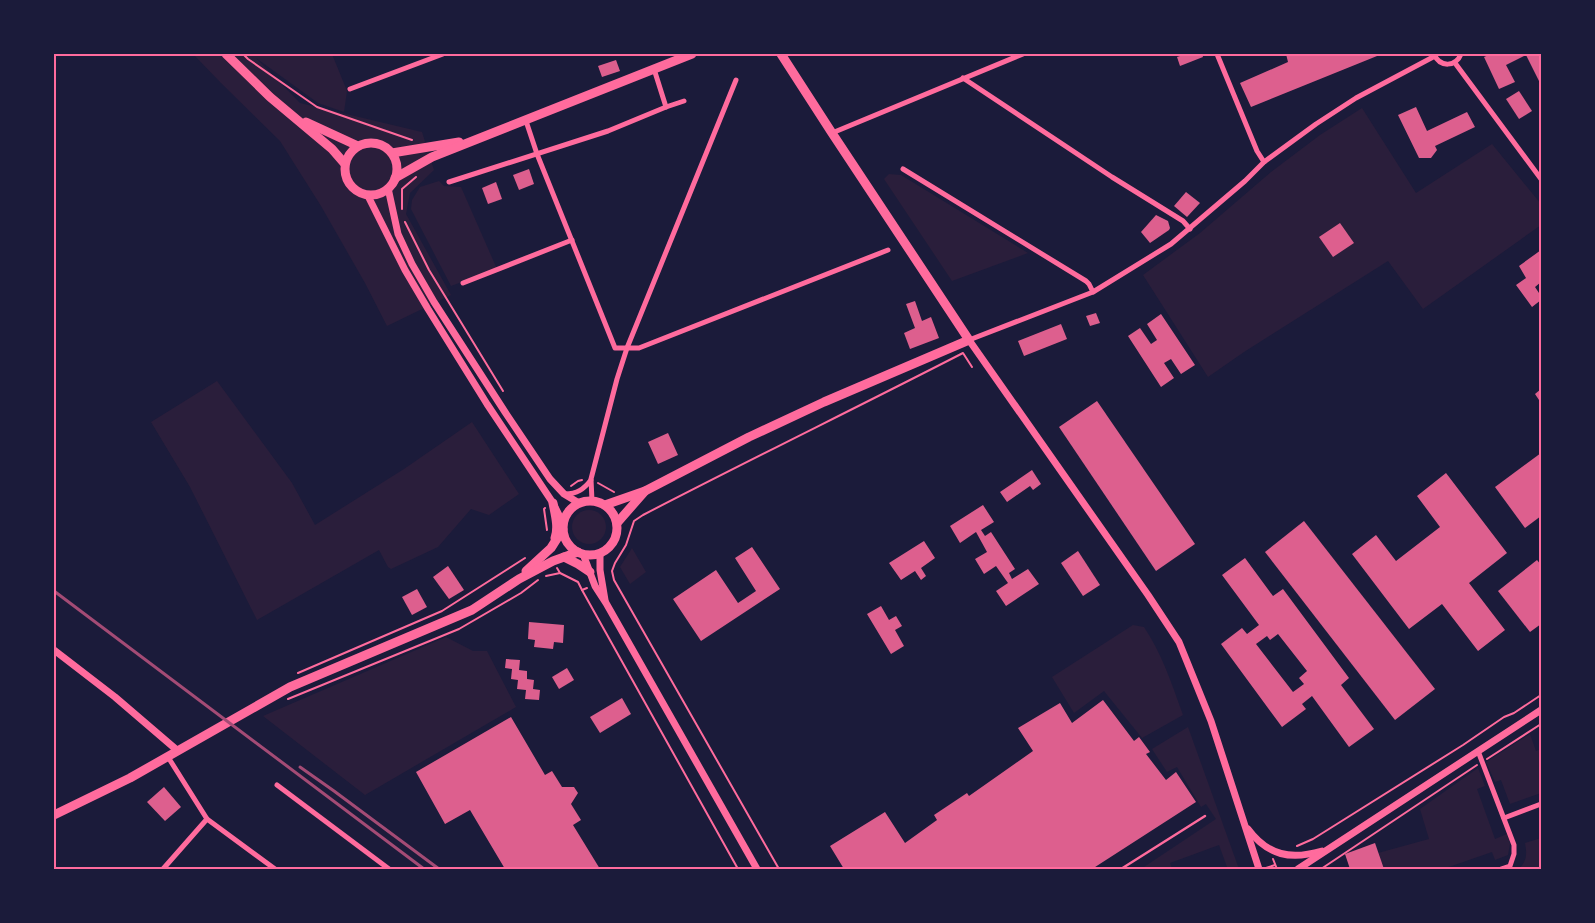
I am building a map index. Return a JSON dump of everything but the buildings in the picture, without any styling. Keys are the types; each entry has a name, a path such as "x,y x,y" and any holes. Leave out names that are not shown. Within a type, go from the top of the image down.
{"main road":[{"path":"226,54 270,97 332,148 345,164"},
{"path":"395,178 432,157 692,54"},
{"path":"605,505 646,490 782,421 969,340 781,54"},
{"path":"294,117 358,146"},
{"path":"392,153 474,140"},
{"path":"369,143 378,144 392,153 397,169 395,178 385,191 368,196 348,183 345,164 348,156 358,146 369,143"},
{"path":"617,523 646,490"},
{"path":"54,815 130,778 290,687 472,610 519,578 551,548 563,526 566,515 571,508 579,503 592,500 605,505 611,511 617,523 616,536 606,550 591,555 580,553 564,557 519,578"},
{"path":"551,548 557,533 552,503"},
{"path":"563,526 566,542 580,553"},
{"path":"564,557 590,572"}],"street":[{"path":"425,54 427,60"},
{"path":"350,90 443,54"},
{"path":"832,133 1023,54"},
{"path":"1217,54 1257,151 1264,162"},
{"path":"1259,869 1211,721 1179,642 969,340 1093,292 1171,244 1264,162 1356,98 1434,55 1437,60 1445,64 1454,63 1461,54"},
{"path":"1454,63 1541,179"},
{"path":"654,70 666,107"},
{"path":"964,78 1183,222 1190,229"},
{"path":"592,500 591,479 627,348 736,80"},
{"path":"449,182 608,131 684,101"},
{"path":"526,121 537,154 615,348 639,348 888,250"},
{"path":"903,168 1086,281 1093,292"},
{"path":"388,188 398,234 412,264 434,302 550,479 564,494 579,503"},
{"path":"368,196 405,270 428,309 552,503 563,526"},
{"path":"463,283 572,240"},
{"path":"564,494 576,493 585,487 591,479"},
{"path":"580,553 595,586 757,869"},
{"path":"600,553 600,570 606,603"},
{"path":"54,650 115,697 178,751"},
{"path":"1298,869 1541,710"},
{"path":"1478,751 1514,845 1514,854 1510,866 1501,869"},
{"path":"168,757 208,819 275,869"},
{"path":"277,785 389,869"},
{"path":"1504,818 1541,804"},
{"path":"163,869 208,819"},
{"path":"1242,821 1262,845 1280,854 1305,856 1333,847"}],"lane":[{"path":"1121,869 1204,816"}],"path":[{"path":"243,54 318,107 388,133 412,139 414,150"},
{"path":"418,165 420,174 402,189 401,216 429,270 506,398"},
{"path":"779,869 614,580 612,571 615,563 626,545 634,521 643,515 755,456 963,354 972,368"},
{"path":"294,675 442,611 526,557"},
{"path":"582,590 738,869"},
{"path":"1292,848 1321,835 1541,695"},
{"path":"1320,869 1541,724"},
{"path":"1272,859 1277,869"},
{"path":"1270,867 1275,865"}],"shaded area":[{"path":"193,54 332,54 347,91 344,112 318,103 256,58 300,103 422,132 434,170 410,193 406,214 451,295 387,326 321,206 280,141"},
{"path":"1362,108 1416,193 1492,144 1541,204 1541,225 1423,309 1388,261 1244,352 1208,377 1143,275 1200,233 1271,172 1320,135"},
{"path":"889,174 901,175 1028,253 952,281 884,179"},
{"path":"439,181 444,186 461,187 497,269 451,286 411,209 412,200 420,187"},
{"path":"217,381 292,483 315,525 404,469 472,422 519,494 489,515 471,509 438,547 391,569 379,550 257,620 190,487 151,422"},
{"path":"589,510 596,511 601,515 605,520 605,534 601,539 596,543 589,544 582,543 577,539 573,534 572,527 573,520 577,515 582,511"},
{"path":"632,548 646,572 630,584 620,567"},
{"path":"1133,625 1144,627 1150,637 1166,670 1183,715 1142,738 1104,691 1074,713 1052,677"},
{"path":"446,637 473,651 487,651 516,707 365,795 263,716"},
{"path":"1188,727 1239,869 1222,869 1227,867 1219,845 1170,863 1172,869 1141,869 1216,819 1206,804 1201,807 1177,767 1167,772 1152,749"},
{"path":"1530,734 1536,751 1541,749 1541,793 1510,804 1501,780 1495,782 1486,762"},
{"path":"1478,768 1485,786 1477,789 1495,839 1507,834 1510,844 1508,855 1495,860 1492,852 1443,869 1384,869 1378,853 1429,839 1420,809"},
{"path":"1541,838 1541,869 1519,869 1526,857 1525,843"}],"railway":[{"path":"54,591 424,869"},
{"path":"300,767 439,869"}]}
